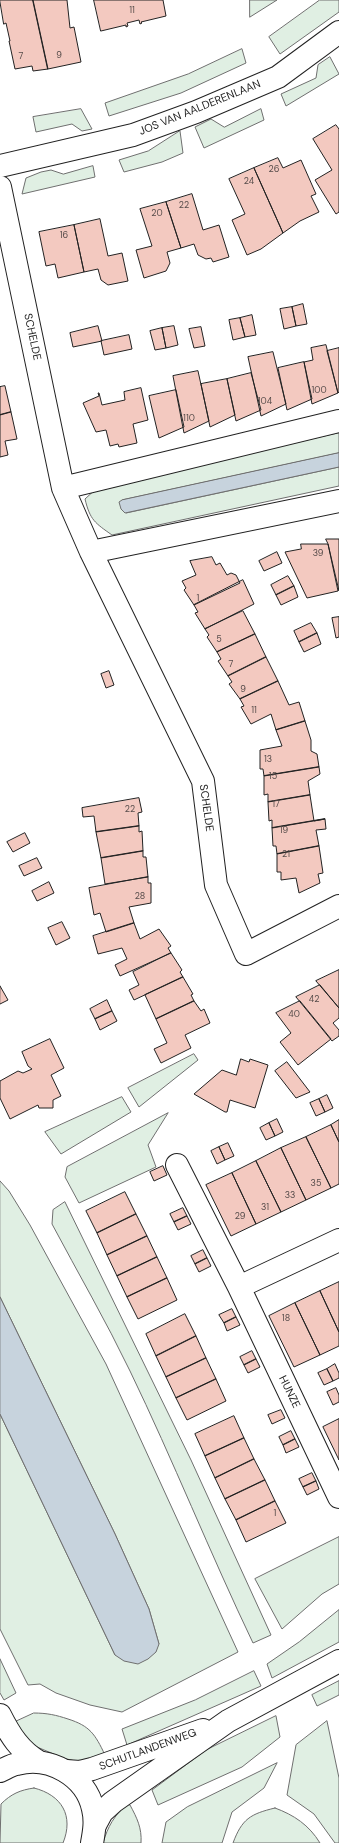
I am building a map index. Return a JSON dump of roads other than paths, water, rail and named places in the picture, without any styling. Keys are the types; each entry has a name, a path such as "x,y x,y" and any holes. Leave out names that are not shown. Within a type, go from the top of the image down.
{"street":[{"name":"JOS VAN AALDERENLAAN","path":"0,166 133,134 196,112 278,77 339,32"},
{"name":"SCHELDE","path":"0,187 63,488 91,552 203,781 216,885 246,954 339,906"},
{"path":"63,488 339,421"},
{"path":"91,552 339,501"},
{"name":"HUNZE","path":"177,1165 239,1287 339,1497"},
{"path":"239,1287 339,1240"},
{"name":"SCHUTLANDENWEG","path":"94,1834 102,1812 112,1802 228,1721 339,1661"},
{"path":"0,1716 11,1736 21,1749 39,1762"},
{"name":"SCHUTLANDENWEG","path":"66,1771 80,1772 92,1769 228,1721"},
{"path":"0,1771 17,1764 39,1762 53,1765 66,1771 78,1781 87,1794 93,1809 94,1834"}]}
